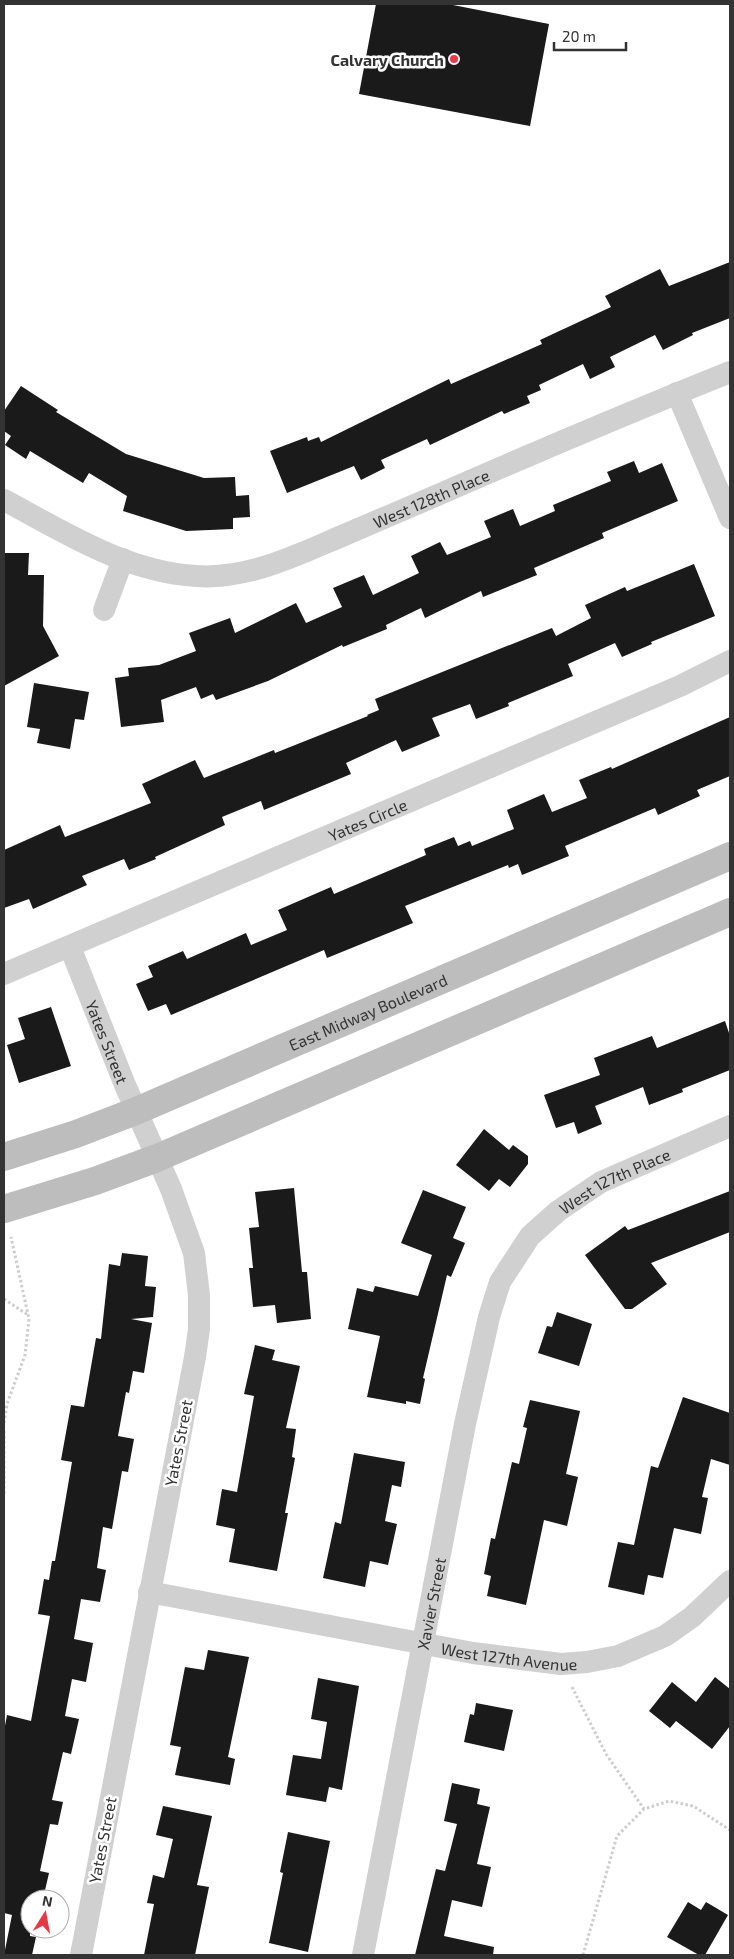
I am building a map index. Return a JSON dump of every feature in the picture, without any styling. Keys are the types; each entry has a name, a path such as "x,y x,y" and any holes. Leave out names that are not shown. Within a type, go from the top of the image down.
{"main road":[{"name":"East Midway Boulevard","path":"4,1157 76,1134 136,1111 730,856"},
{"path":"4,1209 95,1182 157,1158 730,912"}],"street":[{"name":"West 128th Place","path":"4,500 92,547 123,559 162,572 196,576 224,576 258,568 303,553 730,372"},
{"path":"677,393 730,518"},
{"path":"104,610 123,559"},
{"name":"Yates Circle","path":"4,974 680,686 730,661"},
{"name":"Yates Street","path":"70,947 136,1111 171,1189 194,1253 199,1295 195,1357 81,1955"},
{"name":"West 127th Place","path":"514,1258 530,1236 551,1217 601,1182 730,1126"},
{"name":"Xavier Street","path":"363,1955 465,1424 489,1317 500,1282 514,1258"},
{"name":"West 127th Avenue","path":"149,1592 473,1653 561,1664 587,1662 618,1656 665,1636 692,1617 730,1581"}],"path":[{"path":"4,1423 7,1404 25,1356 29,1319 11,1237"},
{"path":"4,1299 28,1315"},
{"path":"4,1431 4,1495"},
{"path":"561,1664 606,1754 644,1810"},
{"path":"583,1955 617,1836 644,1810 670,1801 693,1806 730,1830"}],"building":[{"name":"Calvary Church","path":"376,4 448,4 549,24 530,126 359,94"},
{"path":"730,262 730,318 692,333 693,335 663,350 655,335 610,357 615,367 590,379 583,364 539,385 541,390 527,396 530,403 504,414 502,411 430,445 427,439 381,460 385,468 361,480 354,466 287,493 270,451 307,437 308,441 319,437 321,442 449,379 451,384 542,344 540,340 611,307 605,296 660,269 669,286"},
{"path":"21,386 58,410 56,412 126,454 204,478 235,477 236,496 249,495 250,517 233,518 233,529 186,531 123,511 127,496 89,473 83,483 30,451 26,459 5,445 11,436 4,431 4,411"},
{"path":"634,461 639,473 662,463 678,501 602,533 604,538 534,568 537,575 483,597 481,591 425,618 421,608 386,625 387,629 343,647 342,645 268,681 216,700 213,694 201,699 196,687 161,700 164,722 121,727 115,678 129,676 128,668 159,665 196,651 189,633 230,618 235,633 296,603 306,623 342,607 333,588 364,575 373,595 419,573 411,556 440,542 447,555 491,537 484,521 513,509 520,526 555,511 553,505 611,481 607,472"},
{"path":"4,553 29,553 28,575 44,575 43,626 59,656 4,686"},
{"path":"694,564 715,616 651,642 652,644 622,657 615,643 568,664 573,676 508,703 509,706 476,719 470,704 432,718 440,736 402,752 396,740 346,763 351,774 264,810 261,801 222,817 225,825 155,857 156,859 129,870 124,859 82,876 87,885 33,909 29,899 4,908 4,850 60,825 65,837 151,803 142,784 195,760 204,778 274,750 275,753 368,716 379,710 375,699 552,628 556,636 591,618 585,605 625,587 627,591"},
{"path":"34,683 89,692 84,720 75,719 70,749 37,743 40,729 27,727"},
{"path":"730,717 730,776 697,790 700,796 658,815 655,808 565,846 569,856 522,875 518,864 509,868 508,865 405,906 413,923 327,958 324,950 171,1015 166,1004 148,1011 136,984 153,977 148,966 183,951 187,959 246,933 251,945 287,930 278,910 331,887 334,894 426,855 424,849 454,837 458,846 470,841 472,846 514,829 507,810 544,794 552,812 587,798 579,780 611,767 612,769"},
{"path":"51,1007 71,1066 19,1083 7,1045 25,1039 18,1018"},
{"path":"725,1021 730,1036 730,1070 682,1089 683,1092 649,1105 643,1087 595,1106 602,1124 578,1134 574,1122 556,1128 544,1095 600,1075 594,1058 652,1036 657,1048"},
{"path":"484,1129 509,1150 513,1145 528,1156 528,1164 510,1187 499,1179 489,1191 456,1165"},
{"path":"294,1188 302,1272 307,1272 311,1319 277,1323 275,1305 253,1307 249,1268 253,1268 249,1228 259,1227 255,1192"},
{"path":"423,1190 466,1207 453,1238 465,1243 451,1277 447,1275 423,1378 425,1379 420,1404 406,1401 406,1404 367,1397 380,1336 348,1329 357,1288 373,1292 375,1286 418,1296 432,1255 401,1243"},
{"path":"730,1191 730,1232 651,1263 667,1284 632,1309 625,1309 585,1255 625,1226 628,1230"},
{"path":"122,1253 148,1256 145,1286 156,1287 153,1317 131,1319 152,1323 144,1373 133,1371 129,1393 126,1392 118,1436 134,1439 128,1472 122,1471 112,1529 103,1527 97,1568 106,1570 100,1602 81,1599 74,1639 93,1643 86,1682 72,1679 65,1716 79,1719 71,1754 63,1752 52,1800 63,1802 58,1825 50,1824 40,1871 49,1873 45,1889 20,1889 20,1939 36,1939 32,1955 4,1955 12,1915 4,1913 4,1731 7,1715 31,1721 50,1616 38,1614 44,1579 49,1580 52,1561 55,1561 72,1462 61,1460 71,1405 84,1407 96,1338 101,1339 109,1264 120,1266"},
{"path":"557,1312 592,1324 579,1366 538,1353 547,1326 552,1327"},
{"path":"255,1345 275,1350 272,1360 300,1366 286,1428 296,1429 292,1457 295,1458 285,1513 288,1513 277,1571 229,1562 235,1529 216,1525 222,1489 237,1492 254,1396 244,1394"},
{"path":"683,1397 730,1413 730,1465 711,1459 702,1497 708,1498 701,1534 674,1528 663,1578 648,1575 644,1595 608,1587 618,1542 634,1545 651,1466 658,1468"},
{"path":"530,1400 580,1411 566,1474 578,1477 567,1526 544,1520 526,1605 487,1596 491,1576 484,1574 491,1538 495,1539 512,1462 519,1464 527,1428 523,1427"},
{"path":"354,1453 405,1462 401,1487 392,1485 385,1521 397,1524 388,1565 370,1561 365,1587 323,1578 335,1522 341,1524"},
{"path":"208,1650 249,1657 228,1757 235,1759 230,1785 175,1775 181,1747 170,1745 185,1667 204,1670"},
{"path":"715,1677 730,1689 730,1726 712,1749 676,1721 670,1728 649,1711 672,1682 696,1702"},
{"path":"318,1678 359,1686 342,1790 329,1787 326,1802 286,1795 293,1755 321,1759 327,1722 311,1719"},
{"path":"476,1703 513,1710 504,1751 464,1742 470,1714 474,1715"},
{"path":"452,1783 480,1789 477,1804 490,1807 477,1864 491,1867 482,1907 452,1900 444,1936 494,1947 493,1955 415,1955 436,1869 445,1871 457,1824 444,1821"},
{"path":"163,1806 212,1816 197,1885 209,1887 195,1955 144,1955 154,1904 147,1903 153,1875 164,1878 173,1839 156,1835"},
{"path":"288,1832 330,1841 308,1952 269,1943 283,1873 280,1872"},
{"path":"688,1902 701,1910 706,1902 728,1915 705,1955 699,1955 667,1937"}],"place":[{"name":"Calvary Church","path":"454,59"}]}
